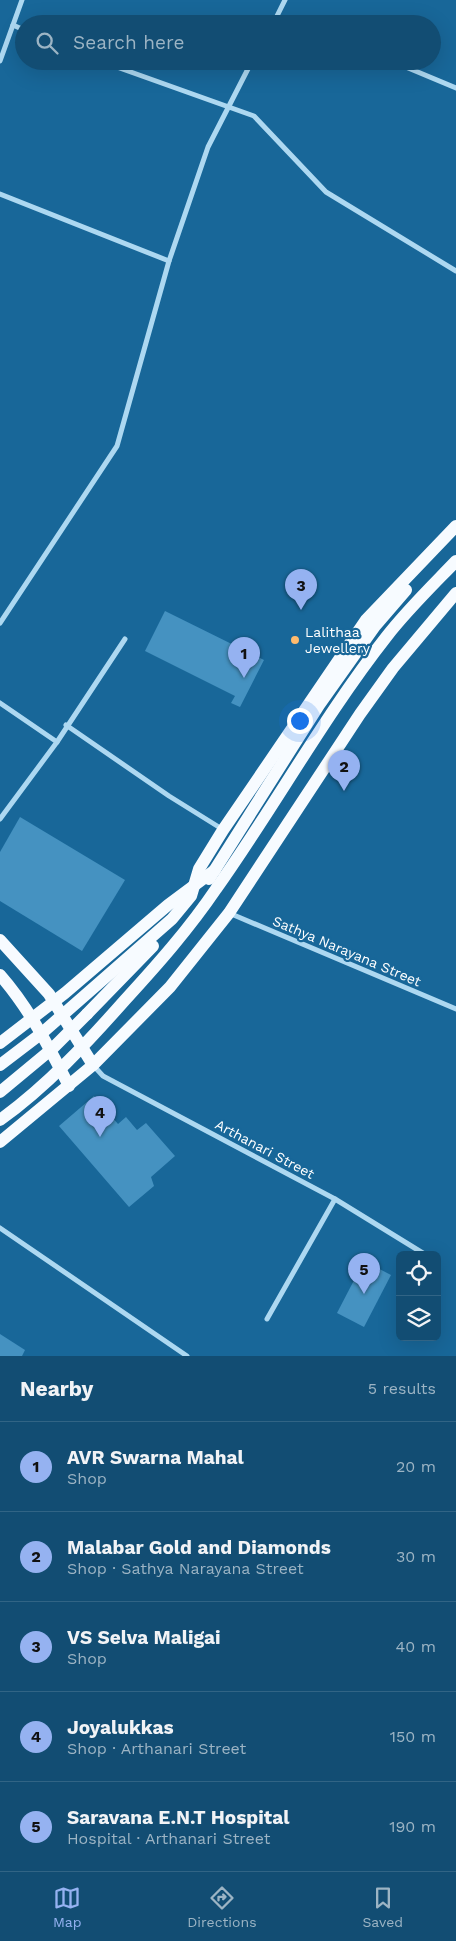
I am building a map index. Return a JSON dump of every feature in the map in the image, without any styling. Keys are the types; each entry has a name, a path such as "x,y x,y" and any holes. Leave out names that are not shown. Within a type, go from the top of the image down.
{"main road":[{"path":"0,1065 42,1033 172,919 191,896 199,869 223,830 366,620 456,526"},
{"path":"0,1092 53,1048 174,925 216,870 319,705 375,626 422,571 456,538"},
{"path":"0,1120 44,1083 82,1047 158,964 186,930 216,890 360,672 388,635 456,561"},
{"path":"0,1142 93,1065 170,987 229,913 360,714 393,668 455,594"},
{"path":"0,1043 65,993 168,905 216,870"},
{"path":"0,940 49,994 93,1065"},
{"path":"0,975 42,1033 69,1086"}],"street":[{"path":"17,15 22,0"},
{"path":"278,15 286,0"},
{"path":"0,61 15,19"},
{"path":"125,70 254,116 326,192 456,271"},
{"path":"0,623 117,446 169,261 208,147 248,70"},
{"path":"413,70 456,88"},
{"path":"0,194 169,261"},
{"path":"0,820 56,742 124,639"},
{"path":"0,703 56,742"},
{"path":"66,725 169,796 223,830"},
{"name":"Sathya Narayana Street","path":"229,913 456,1009"},
{"name":"Arthanari Street","path":"93,1065 103,1076 335,1198 420,1251"},
{"path":"267,1319 335,1198"},
{"path":"0,1228 187,1356"}],"building":[{"path":"165,611 264,660 240,707 231,703 235,696 145,651"},
{"path":"20,817 125,880 82,951 0,901 0,852"},
{"path":"94,1096 118,1124 126,1117 137,1130 146,1123 175,1156 151,1177 154,1186 129,1207 59,1126"},
{"path":"364,1261 391,1275 364,1327 337,1313"},
{"path":"0,1334 25,1350 22,1356 0,1356"}],"place":[{"name":"VS Selva Maligai","path":"301,610"},
{"name":"Lalithaa Jewellery","path":"295,640"},
{"name":"AVR Swarna Mahal","path":"244,678"},
{"name":"Malabar Gold and Diamonds","path":"344,791"},
{"name":"Joyalukkas","path":"100,1137"},
{"name":"Saravana E.N.T Hospital","path":"364,1294"}]}
